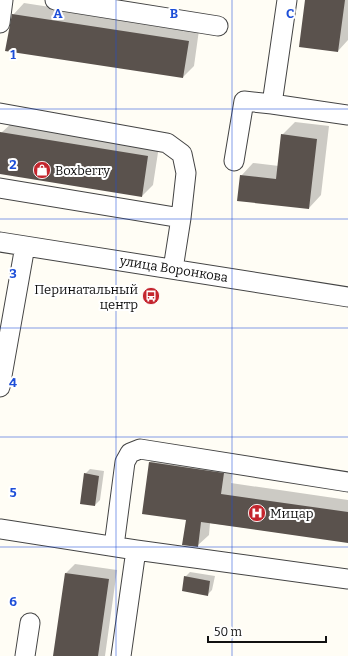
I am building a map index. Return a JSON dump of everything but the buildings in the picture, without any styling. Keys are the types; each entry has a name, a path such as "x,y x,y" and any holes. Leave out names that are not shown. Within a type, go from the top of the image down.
{"street":[{"path":"0,23 4,0"},
{"path":"55,0 218,26"},
{"path":"272,104 287,0"},
{"path":"234,161 244,101 348,115"},
{"path":"0,113 167,143 182,154 186,173 181,218 172,269"},
{"path":"0,188 181,218"},
{"name":"улица Воронкова","path":"0,242 348,297"},
{"path":"0,387 1,368 25,246"},
{"path":"114,546 126,462 130,453 140,449 348,482"},
{"path":"0,529 136,550 348,579"},
{"path":"120,656 136,550"},
{"path":"25,656 30,622"}],"place":[{"name":"Boxberry","path":"42,170"},
{"name":"Перинатальный центр","path":"151,296"},
{"name":"Мицар","path":"257,513"}]}
